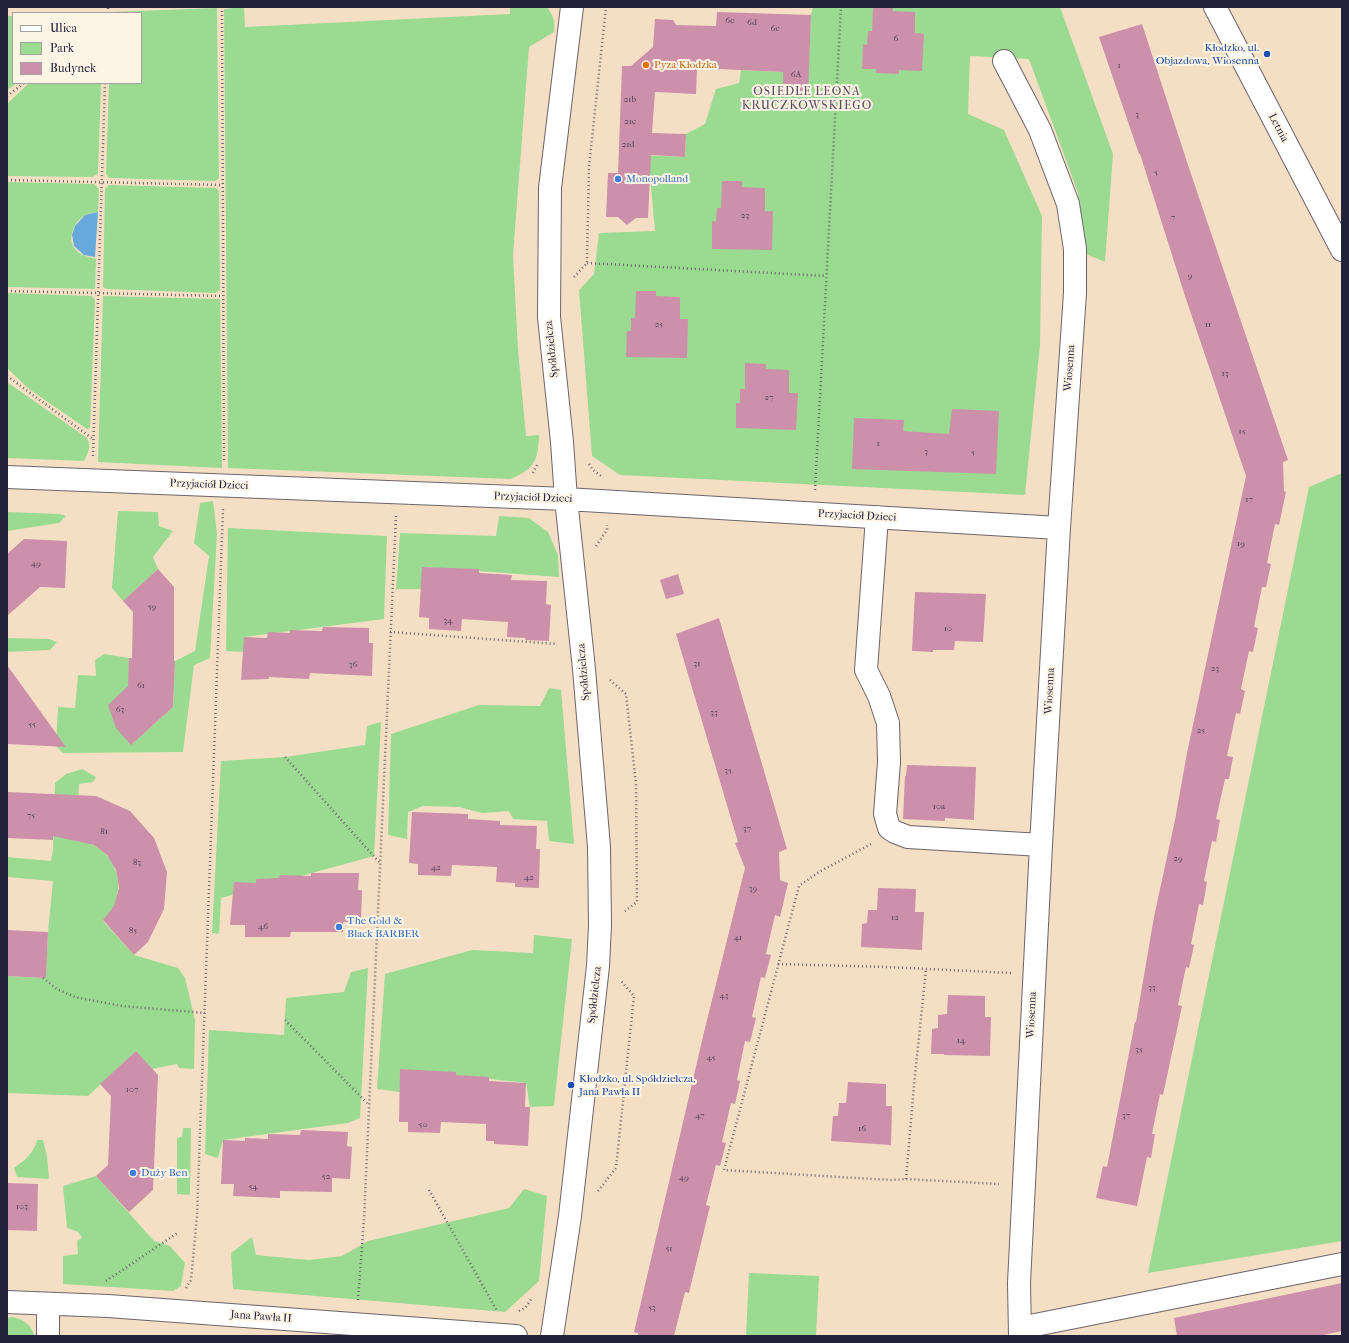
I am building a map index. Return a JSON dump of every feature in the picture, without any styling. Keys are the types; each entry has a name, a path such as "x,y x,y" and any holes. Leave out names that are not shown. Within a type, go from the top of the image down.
{"street":[{"name":"Spółdzielcza","path":"552,1336 570,1216 598,966 600,925 599,847 584,669 549,317 550,196 572,7"},
{"name":"Letnia","path":"1215,7 1342,250"},
{"name":"Wiosenna","path":"1004,61 1040,130 1068,204 1075,249 1075,293 1059,528 1041,845 1019,1283 1020,1332"},
{"name":"Przyjaciół Dzieci","path":"7,477 566,499 1059,528"},
{"path":"877,517 866,670 879,696 888,723 889,762 885,814 889,828 908,838 1041,845"},
{"path":"1020,1332 1342,1264"},
{"name":"Jana Pawła II","path":"7,1302 108,1306 515,1336"},
{"path":"48,1304 48,1336"}],"path":[{"path":"184,1290 192,1280 197,1216 224,486 222,7"},
{"path":"814,514 841,7"},
{"path":"7,96 23,84"},
{"path":"93,459 105,84"},
{"path":"7,180 223,185"},
{"path":"587,263 826,276"},
{"path":"7,291 223,296"},
{"path":"7,376 93,439"},
{"path":"358,1301 369,1104 397,493"},
{"path":"390,632 562,644"},
{"path":"285,757 380,863"},
{"path":"895,832 819,872 799,886 724,1170 890,1180 906,1178 1005,1184"},
{"path":"778,964 1016,973"},
{"path":"906,1178 926,969"},
{"path":"43,978 57,988 75,997 122,1006 205,1013"},
{"path":"285,1020 369,1104"},
{"path":"429,1190 497,1312"},
{"path":"105,1282 179,1232"},
{"path":"515,1336 515,1313 525,1308 534,1296"}],"green space":[{"path":"244,7 245,27 510,14 510,7 547,7 551,13 554,19 554,32 529,47 513,255 518,350 526,436 539,435 536,458 534,463 525,472 510,479 228,468 224,9"},
{"path":"813,7 1060,7 1113,154 1105,262 1086,254 1078,193 1029,59 970,56 968,114 1004,130 1042,216 1040,345 1025,495 620,475 592,456 579,290 594,274 599,233 655,231 650,175 643,155 685,157 686,134 705,124 716,89 739,83 741,70 783,72 783,93 807,94 811,15"},
{"path":"217,8 219,178 215,181 109,178 106,174 109,84 142,84 142,12 111,12"},
{"path":"7,16 12,16 12,84 16,84 7,90"},
{"path":"28,84 101,84 98,174 92,177 7,176 7,104"},
{"path":"7,182 94,184 99,189 98,212 89,214 78,221 72,236 73,246 80,254 96,259 95,289 7,287"},
{"path":"109,185 216,188 219,191 220,290 215,293 107,289 103,287 105,189"},
{"path":"7,293 92,296 95,300 90,428 87,429 29,389 7,368"},
{"path":"103,296 220,299 222,468 98,462"},
{"path":"7,382 87,438 89,447 84,461 7,458"},
{"path":"1342,473 1342,1241 1148,1273 1309,487"},
{"path":"213,501 217,534 210,658 194,665 183,752 63,753 56,746 58,707 75,708 78,675 96,676 95,660 104,654 129,658 132,744 173,707 175,661 195,651 209,556 194,543 200,503"},
{"path":"118,511 158,512 159,526 173,531 153,557 158,569 123,601 112,588"},
{"path":"7,512 60,514 66,516 59,523 7,531"},
{"path":"499,516 529,518 548,532 558,555 559,577 423,567 422,589 396,589 400,533 496,536"},
{"path":"228,528 387,536 384,619 244,637 246,652 226,651"},
{"path":"7,638 49,639 57,642 50,650 7,652"},
{"path":"549,688 561,690 574,844 549,841 547,821 513,819 509,811 482,813 459,807 423,806 408,812 407,839 388,835 391,734 479,705 540,706"},
{"path":"381,722 374,856 221,898 219,934 212,933 221,761 285,757 365,745 367,726"},
{"path":"82,769 96,777 93,782 79,784 76,841 91,844 102,851 113,864 118,881 117,898 114,906 103,921 134,955 178,968 185,978 195,1020 194,1069 179,1068 177,1064 152,1069 136,1051 88,1096 7,1093 7,976 46,978 48,932 53,881 7,877 7,857 51,861 53,849 55,783 66,774"},
{"path":"534,935 572,939 554,1106 530,1107 526,1083 400,1069 400,1092 377,1089 385,974 472,950 533,953"},
{"path":"368,968 360,1118 348,1123 223,1140 218,1158 205,1154 209,1030 284,1035 286,998 344,992 351,972"},
{"path":"183,1128 191,1128 190,1195 177,1194 177,1138 182,1137"},
{"path":"37,1140 43,1140 47,1156 49,1179 17,1177 14,1168 25,1160 31,1153"},
{"path":"96,1176 154,1241 170,1246 185,1263 181,1286 173,1291 63,1284 63,1256 78,1254 77,1241 82,1237 78,1232 67,1228 63,1186"},
{"path":"524,1189 547,1196 539,1281 505,1312 233,1289 231,1253 252,1237 256,1255 309,1260 342,1256 368,1241 509,1208"},
{"path":"749,1273 819,1276 816,1336 746,1336"},
{"path":"12,1317 20,1319 26,1323 35,1336 7,1336 7,1318"}],"water":[{"path":"98,212 95,257 84,255 74,246 72,235 75,226 85,215"}],"building":[{"path":"873,7 893,7 893,11 915,12 915,33 924,34 922,71 899,70 899,74 876,73 876,69 862,69 863,44 867,45 868,31 872,31"},
{"path":"717,12 811,15 808,95 783,93 783,72 697,68 696,94 655,92 652,133 686,134 685,157 651,155 648,218 636,218 627,225 618,217 606,217 608,173 618,173 622,66 631,66 653,47 655,19 673,20 676,25 716,26"},
{"path":"1142,24 1288,460 1283,462 1284,491 1286,492 1279,525 1275,524 1267,563 1271,564 1266,587 1262,587 1254,627 1258,628 1253,652 1249,651 1241,689 1245,691 1240,714 1236,713 1227,756 1233,757 1229,779 1225,779 1216,819 1220,820 1216,842 1212,841 1204,881 1207,882 1203,905 1199,904 1191,944 1194,945 1189,968 1186,967 1178,1005 1182,1006 1163,1095 1160,1094 1152,1134 1155,1134 1151,1158 1147,1157 1137,1206 1096,1198 1103,1166 1107,1167 1136,1022 1154,917 1246,476 1185,296 1140,154 1099,37"},
{"path":"722,181 742,181 742,187 765,188 765,211 773,211 772,250 712,249 712,221 716,222 717,208 721,208"},
{"path":"636,291 656,291 656,296 680,297 680,319 688,319 687,358 626,357 627,331 631,331 631,318 635,318"},
{"path":"745,363 766,364 766,369 789,370 789,393 798,393 796,430 736,428 736,403 740,403 740,389 745,389"},
{"path":"952,409 999,411 996,474 852,469 854,418 904,420 903,431 949,434"},
{"path":"24,539 67,541 65,588 40,587 7,616 7,554"},
{"path":"422,567 479,569 479,573 512,575 511,580 547,581 546,604 551,605 549,641 525,640 526,638 507,637 508,622 462,619 461,631 429,629 429,618 419,617"},
{"path":"158,569 174,587 175,661 173,707 131,745 116,728 108,705 128,686 129,658 132,658 133,612 123,601"},
{"path":"678,574 684,594 666,599 660,580"},
{"path":"915,592 986,594 983,642 955,641 954,650 933,650 933,652 912,651"},
{"path":"719,618 787,849 779,852 780,880 788,883 780,917 775,915 766,954 771,955 765,978 761,977 752,1017 756,1018 750,1042 745,1041 737,1080 740,1081 735,1104 731,1103 722,1142 726,1143 720,1166 716,1165 706,1205 710,1206 689,1293 685,1292 674,1336 638,1336 638,1333 634,1332 705,1028 745,868 735,843 738,842 676,634"},
{"path":"323,627 369,628 369,643 373,643 372,676 310,673 309,679 269,677 269,679 241,680 244,637 267,638 268,632 290,633 290,630 322,631"},
{"path":"7,665 66,747 7,744"},
{"path":"907,765 976,767 974,820 945,818 945,821 903,819"},
{"path":"7,792 96,796 130,811 154,838 167,872 164,909 148,942 134,955 103,920 114,906 119,888 116,870 107,855 94,845 53,836 53,840 7,838"},
{"path":"412,812 468,814 468,819 500,821 500,825 537,826 536,849 540,849 539,888 515,887 515,883 496,882 497,867 452,865 451,876 418,875 418,864 409,863"},
{"path":"311,873 359,873 358,890 362,890 361,922 343,922 343,932 291,932 290,937 245,937 245,925 230,925 234,882 256,883 256,879 279,878 280,875 311,876"},
{"path":"878,888 916,889 915,912 924,912 922,950 861,947 862,924 867,923 868,910 877,910"},
{"path":"7,930 48,932 46,978 7,976"},
{"path":"948,995 985,996 985,1017 991,1017 990,1056 931,1054 932,1029 938,1028 938,1015 947,1014"},
{"path":"136,1051 158,1075 153,1190 129,1212 96,1176 108,1165 111,1096 100,1084"},
{"path":"400,1069 456,1072 456,1075 489,1077 489,1081 526,1083 525,1107 530,1107 528,1146 494,1144 494,1141 486,1141 486,1124 441,1122 440,1133 408,1132 408,1122 399,1122"},
{"path":"848,1082 886,1084 886,1106 892,1106 891,1145 831,1141 833,1116 838,1116 839,1103 846,1103"},
{"path":"301,1130 348,1132 347,1146 352,1147 350,1179 332,1178 332,1192 280,1191 280,1198 233,1196 234,1184 221,1184 223,1140 245,1141 245,1138 268,1139 268,1134 300,1135"},
{"path":"7,1183 38,1184 37,1231 7,1230"},
{"path":"1342,1283 1342,1331 1319,1336 1177,1336 1174,1318"}],"place":[{"name":"Kłodzko, ul. Objazdowa, Wiosenna","path":"1267,54"},
{"name":"Pyza Kłodzka","path":"646,65"},
{"name":"Monopolland","path":"618,179"},
{"name":"The Gold & Black BARBER","path":"339,927"},
{"name":"Kłodzko, ul. Spółdzielcza, Jana Pawła II","path":"571,1085"},
{"name":"Duży Ben","path":"133,1173"}],"district":[{"name":"OSIEDLE LEONA KRUCZKOWSKIEGO","path":"807,99"}]}
